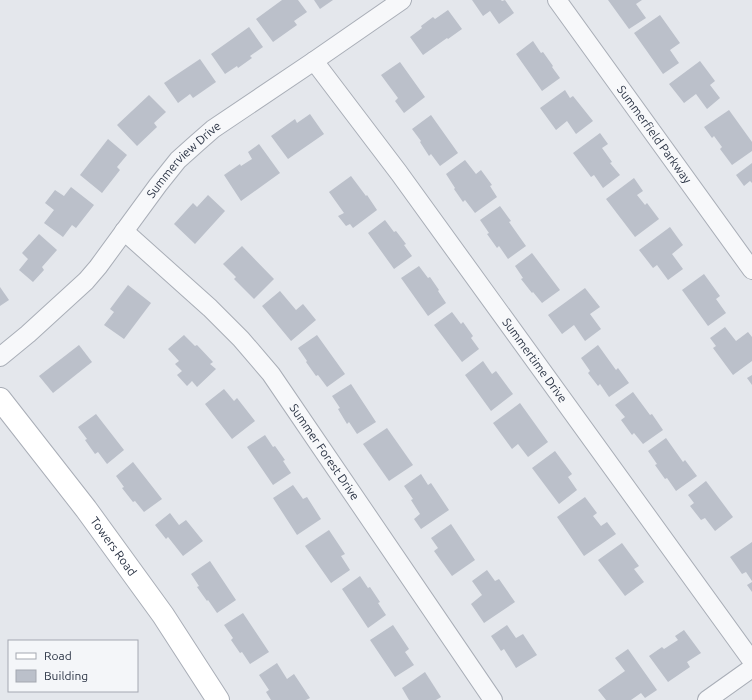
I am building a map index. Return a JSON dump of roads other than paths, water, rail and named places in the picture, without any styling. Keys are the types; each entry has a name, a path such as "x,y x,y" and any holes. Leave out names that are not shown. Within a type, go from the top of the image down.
{"main road":[{"name":"Towers Road","path":"0,399 95,522 163,615 218,700"}],"street":[{"name":"Summerview Drive","path":"0,357 70,297 86,281 158,185 178,160 197,142 213,129 402,0"},
{"name":"Summerfield Parkway","path":"557,0 752,270"},
{"name":"Summertime Drive","path":"314,61 403,180 752,661"},
{"name":"Summer Forest Drive","path":"124,231 210,308 241,339 271,374 493,700"},
{"path":"707,700 752,668"}]}
